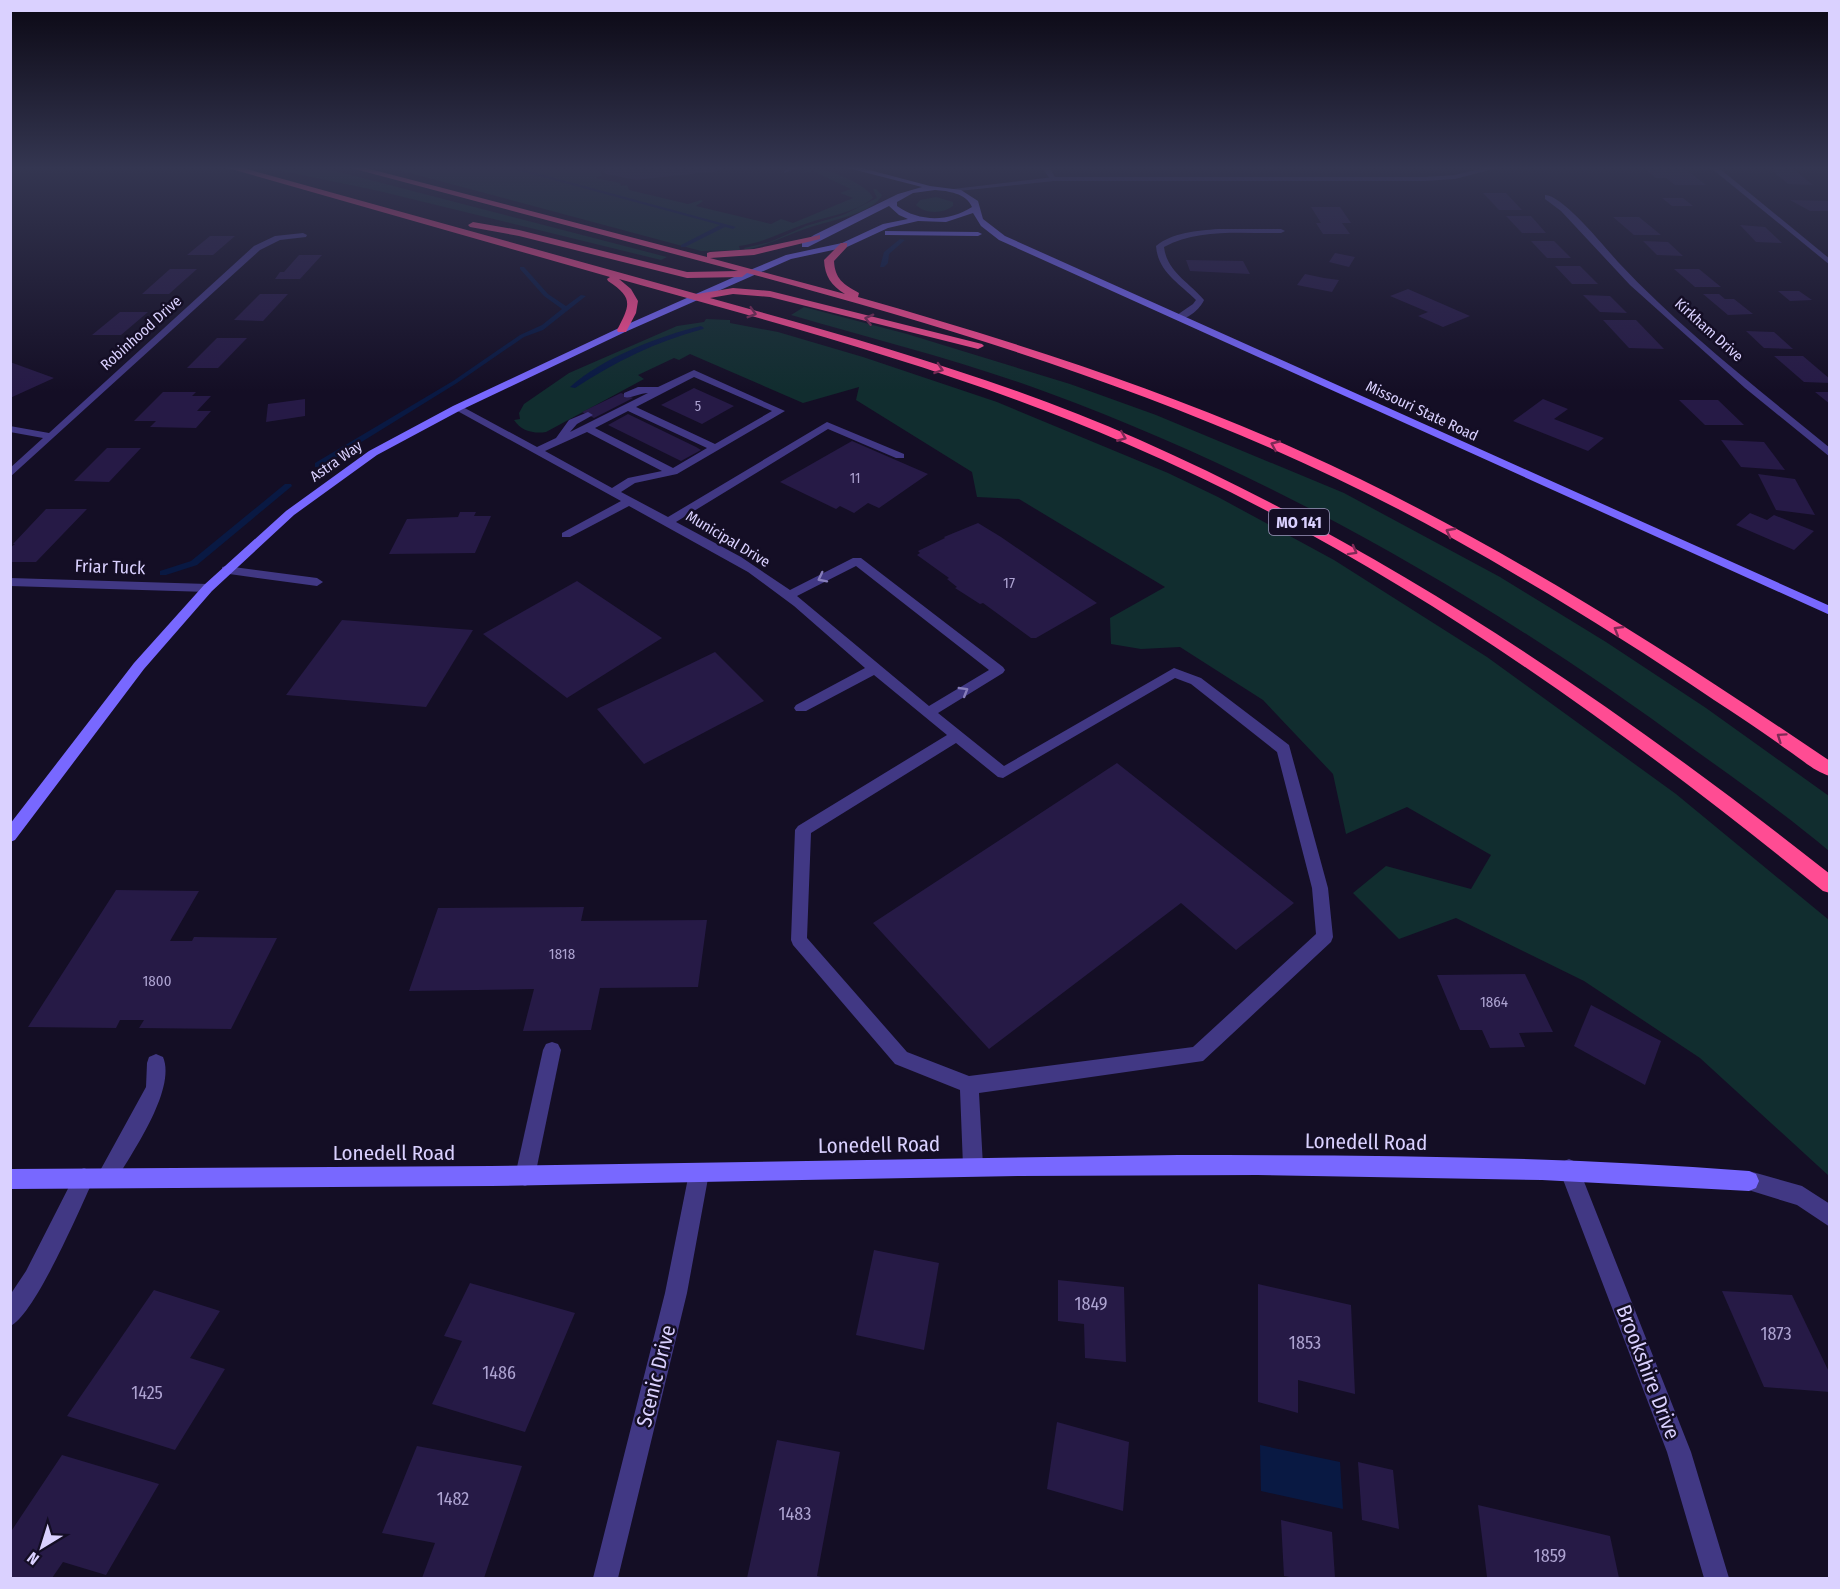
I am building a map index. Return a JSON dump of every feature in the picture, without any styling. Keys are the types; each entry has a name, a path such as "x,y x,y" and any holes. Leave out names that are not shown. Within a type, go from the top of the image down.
{"highway":[{"name":"MO 141","path":"498,242 879,350 991,386 1132,441 1287,515 1429,597 1555,677 1657,749 1830,885"},
{"path":"556,242 687,275 720,276 753,272"},
{"path":"638,242 983,335 1110,378 1290,452 1450,531 1633,638 1830,770"},
{"path":"683,254 742,254 794,242"},
{"path":"844,245 830,260 830,275 841,287 867,302"},
{"path":"598,270 626,288 634,299 632,312 622,330"},
{"path":"696,297 733,291 771,294 1110,378"}],"street":[{"name":"Robinhood Drive","path":"10,474 257,248 269,242"},
{"name":"Astra Way","path":"789,257 810,242"},
{"name":"Astra Way","path":"10,836 139,666 208,588 274,527 332,481 388,444 457,408 622,330 789,257 851,242"},
{"name":"Missouri State Road","path":"1011,242 1830,611"},
{"path":"1165,242 1160,246 1160,256 1166,267 1200,300 1197,306 1180,317"},
{"name":"Kirkham Drive","path":"1595,242 1633,283 1748,386 1830,454"},
{"path":"1805,242 1830,263"},
{"path":"537,451 557,440 587,429 694,374 780,411 673,472 633,480 613,492"},
{"path":"627,395 638,390 663,390"},
{"path":"628,407 715,448"},
{"name":"Municipal Drive","path":"457,408 669,521 753,570 788,596 1003,773 1174,673 1196,681 1284,749 1320,888 1325,937 1197,1055 969,1085"},
{"path":"557,440 573,422 588,415"},
{"path":"669,521 827,425 900,456"},
{"path":"10,429 51,436"},
{"path":"587,429 673,472"},
{"path":"566,535 629,501"},
{"path":"788,596 857,561 998,670 929,711"},
{"path":"226,570 317,582"},
{"name":"Friar Tuck","path":"10,582 208,588"},
{"path":"801,708 875,669"},
{"path":"958,735 803,830 799,940 901,1058 969,1085 973,1166"},
{"path":"525,1176 552,1050"},
{"path":"106,1178 132,1135 155,1088 156,1064"},
{"name":"Lonedell Road","path":"10,1179 525,1176 973,1166 1184,1164 1569,1169 1675,1174 1749,1181 1802,1196 1830,1217"},
{"name":"Brookshire Drive","path":"1569,1169 1679,1452 1717,1578"},
{"name":"Scenic Drive","path":"605,1578 676,1293 699,1173"},
{"path":"10,1315 34,1279 84,1179"}],"green space":[{"path":"588,242 610,242 667,257 661,260"},
{"path":"668,242 757,242 739,246 740,250 701,251"},
{"path":"769,242 770,242 745,250 744,248"},
{"path":"804,307 907,334 1070,384 1156,415 1344,493 1500,577 1606,642 1706,708 1829,796 1829,851 1727,773 1617,694 1540,643 1381,547 1300,503 1217,463 1046,392 951,361 791,315"},
{"path":"706,319 730,320 730,323 778,332 863,357 997,402 1168,473 1218,497 1334,560 1487,657 1676,794 1829,920 1829,1176 1700,1058 1584,981 1456,918 1399,939 1353,893 1386,866 1471,889 1491,855 1407,807 1346,834 1333,774 1263,700 1180,647 1141,649 1111,644 1110,618 1165,587 1019,499 977,497 972,472 856,400 859,387 803,403 690,354 679,360 674,358 638,375 644,379 546,432 528,431 514,420 520,419 519,413 524,404 569,373 677,326 704,322"}],"water":[{"path":"1260,1445 1340,1462 1343,1509 1261,1491"}],"building":[{"path":"203,242 228,242 213,255 187,255"},
{"path":"1532,242 1555,242 1571,258 1547,258"},
{"path":"1644,242 1668,242 1683,256 1657,255"},
{"path":"1335,253 1355,257 1349,267 1329,262"},
{"path":"299,255 322,255 300,279 275,279 280,272 284,272"},
{"path":"1186,260 1243,261 1250,274 1190,271"},
{"path":"1555,266 1580,266 1598,284 1572,284"},
{"path":"170,269 197,269 169,294 142,294"},
{"path":"1674,269 1699,269 1721,287 1695,287"},
{"path":"1305,274 1339,280 1332,292 1297,285"},
{"path":"1408,289 1470,316 1443,327 1418,316 1428,312 1390,296"},
{"path":"1778,291 1799,291 1812,300 1790,301"},
{"path":"260,294 288,294 263,321 234,320"},
{"path":"1703,294 1719,294 1725,299 1734,299 1753,314 1728,315"},
{"path":"1583,295 1610,296 1627,313 1600,312"},
{"path":"120,312 148,312 121,335 92,335"},
{"path":"1603,320 1636,320 1664,349 1629,348"},
{"path":"1746,331 1774,332 1793,349 1764,348"},
{"path":"217,338 247,338 218,368 187,368"},
{"path":"1774,356 1803,356 1830,379 1830,383 1804,382"},
{"path":"10,362 54,378 10,398"},
{"path":"694,388 734,406 702,424 661,405"},
{"path":"163,392 196,392 192,396 211,396 197,411 211,411 196,428 150,427 156,421 134,421"},
{"path":"1815,392 1830,392 1830,404"},
{"path":"621,393 633,398 594,418 582,412"},
{"path":"305,399 305,416 266,422 268,404"},
{"path":"1543,399 1568,409 1554,419 1604,438 1588,451 1513,421"},
{"path":"1679,400 1718,400 1744,425 1705,425"},
{"path":"628,414 701,450 681,461 608,425"},
{"path":"1721,440 1764,442 1785,470 1741,467"},
{"path":"852,441 928,474 879,508 868,503 854,513 840,506 836,509 780,482"},
{"path":"107,448 141,448 109,482 74,481"},
{"path":"1758,474 1795,479 1815,515 1776,510"},
{"path":"46,509 87,509 36,562 10,562 10,548"},
{"path":"460,512 476,512 474,516 491,516 475,553 389,554 407,519 458,517"},
{"path":"1750,513 1767,520 1774,515 1814,531 1794,550 1736,525"},
{"path":"978,523 1097,603 1036,638 1031,638 983,603 980,604 955,588 957,587 947,579 949,578 917,555 920,553 918,551 944,537"},
{"path":"577,581 662,638 567,698 483,634"},
{"path":"342,620 473,630 426,707 286,695"},
{"path":"715,652 764,701 644,764 597,709"},
{"path":"1117,763 1294,903 1236,950 1181,903 989,1049 873,923"},
{"path":"116,890 199,891 170,941 192,941 194,937 277,938 231,1029 139,1028 144,1020 120,1020 116,1028 28,1027"},
{"path":"584,907 581,921 707,920 698,987 600,988 591,1030 523,1031 534,989 409,991 438,908"},
{"path":"1525,974 1553,1032 1519,1033 1525,1047 1490,1048 1482,1030 1460,1030 1437,975"},
{"path":"1591,1005 1661,1041 1645,1085 1574,1046"},
{"path":"874,1250 939,1263 924,1350 856,1335"},
{"path":"1058,1280 1124,1287 1126,1362 1085,1358 1084,1324 1058,1321"},
{"path":"470,1283 575,1313 525,1432 432,1404 462,1341 444,1336"},
{"path":"1258,1284 1351,1305 1355,1394 1298,1380 1298,1413 1258,1402"},
{"path":"154,1290 220,1311 190,1358 225,1369 175,1450 67,1416"},
{"path":"1722,1291 1792,1295 1830,1374 1830,1392 1764,1387"},
{"path":"1057,1422 1129,1442 1123,1511 1047,1489"},
{"path":"777,1440 840,1452 817,1576 825,1578 747,1578"},
{"path":"417,1446 522,1466 484,1578 422,1578 435,1543 382,1533"},
{"path":"62,1455 159,1484 106,1575 63,1562 52,1578 10,1578 10,1533"},
{"path":"1358,1462 1393,1470 1399,1529 1362,1520"},
{"path":"1478,1505 1610,1536 1619,1578 1487,1577"},
{"path":"1281,1520 1332,1532 1335,1578 1284,1576"}],"waterway":[{"path":"683,246 691,242"},
{"path":"882,266 885,263 886,253 899,242"},
{"path":"522,268 546,295 566,309"},
{"path":"545,326 583,296"},
{"path":"318,465 455,382 522,336 545,326"},
{"path":"541,329 545,326"},
{"path":"573,387 634,351 668,337 701,328"},
{"path":"163,573 194,563 288,486"}]}
